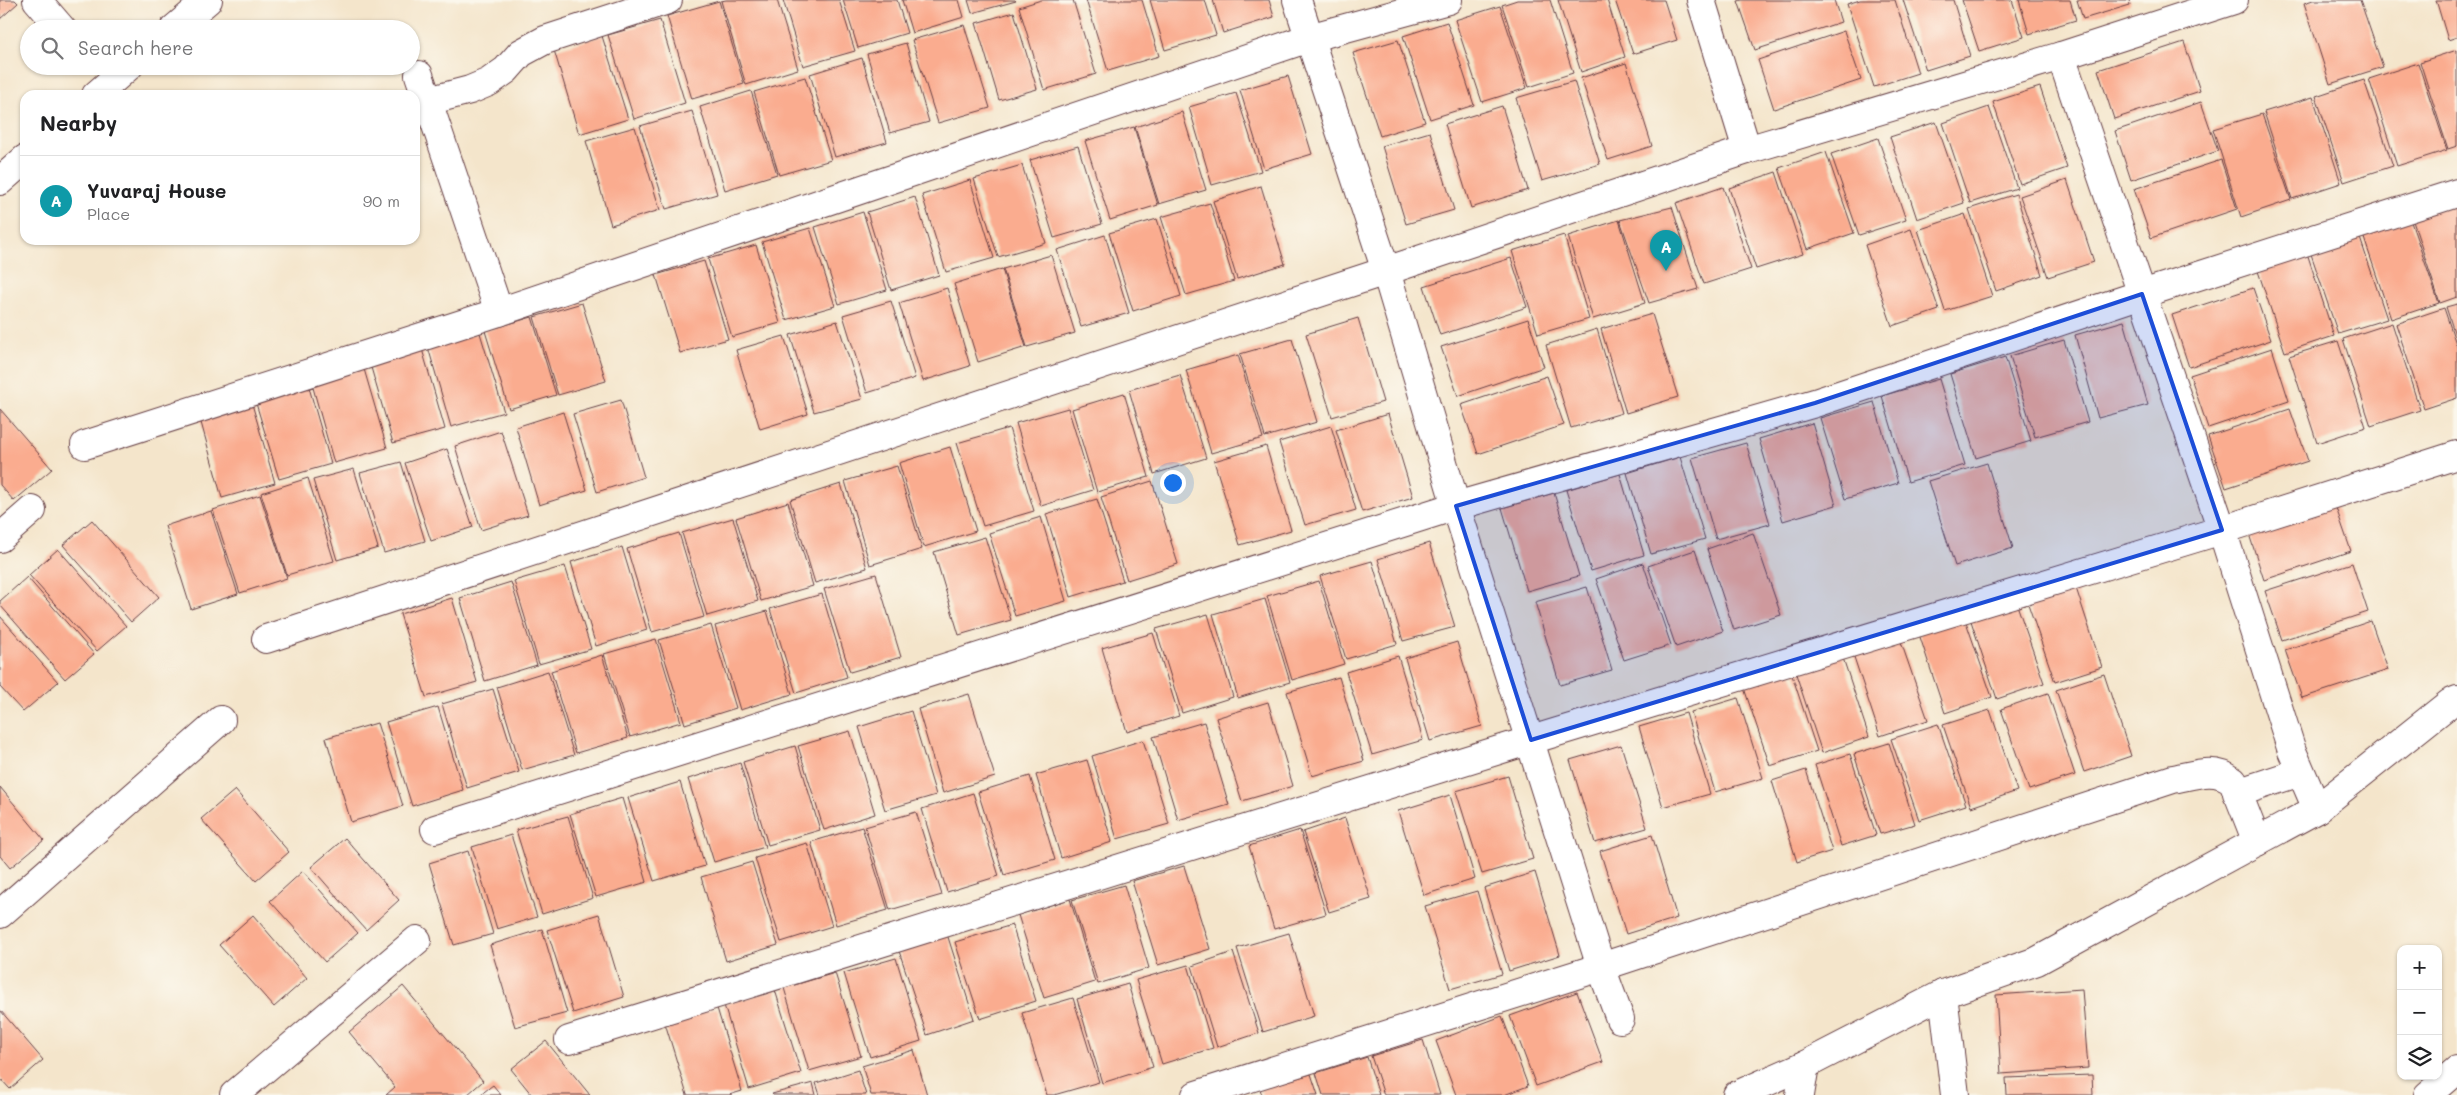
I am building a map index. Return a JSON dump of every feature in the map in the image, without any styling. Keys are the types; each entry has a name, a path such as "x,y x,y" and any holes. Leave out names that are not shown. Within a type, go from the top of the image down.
{"street":[{"path":"37,0 54,20"},
{"path":"185,20 208,0"},
{"path":"428,101 470,90 489,82 506,70 521,53 545,40 668,0"},
{"path":"1297,0 1386,271 1456,506 1601,967 1620,1019"},
{"path":"85,445 499,312 1309,38 1448,0"},
{"path":"1701,0 1747,150"},
{"path":"266,638 1386,271 1747,150 2061,56 2234,0"},
{"path":"2061,56 2222,530 2300,772 2317,809"},
{"path":"419,75 499,312"},
{"path":"0,181 20,163"},
{"path":"435,829 1456,506 1816,402 2142,294 2457,193"},
{"path":"570,1040 1531,740 2222,530 2457,455"},
{"path":"0,538 32,510"},
{"path":"1738,1095 1805,1065 1942,994 2037,960 2257,842 2317,809 2450,703 2457,700"},
{"path":"0,914 221,720"},
{"path":"1196,1095 1601,967 2172,779 2218,772 2233,781 2257,842"},
{"path":"2237,793 2300,772"},
{"path":"234,1095 417,940"},
{"path":"1942,994 1955,1095"},
{"path":"1800,1095 1805,1065"},
{"path":"2428,1095 2457,1070"}],"highlighted area":[{"path":"2142,294 2222,530 1531,740 1456,506 1815,403"}],"building":[{"path":"0,0 15,0 18,3 0,19"},
{"path":"777,0 798,69 746,85 721,1"},
{"path":"783,0 839,0 855,51 803,66"},
{"path":"843,0 897,0 907,33 858,48"},
{"path":"902,0 959,0 964,17 912,33"},
{"path":"968,0 1015,0 1016,1 972,13"},
{"path":"1041,0 1073,0 1096,74 1044,90 1019,7"},
{"path":"1086,0 1142,0 1159,56 1108,71"},
{"path":"1150,0 1205,0 1216,35 1165,50"},
{"path":"1213,0 1269,0 1274,17 1223,33"},
{"path":"1517,0 1550,0 1573,73 1529,87 1502,5"},
{"path":"1558,0 1607,0 1625,57 1581,72"},
{"path":"1615,0 1664,0 1677,40 1633,54"},
{"path":"1834,0 1841,22 1755,50 1738,1"},
{"path":"1860,0 1895,0 1918,73 1874,87 1847,4"},
{"path":"1903,0 1953,0 1970,56 1926,70"},
{"path":"1962,0 2012,0 2024,37 1979,51"},
{"path":"2019,0 2070,0 2076,20 2029,34"},
{"path":"2077,0 2129,0 2130,5 2083,19"},
{"path":"2313,0 2360,0 2383,67 2330,84 2304,3"},
{"path":"2436,0 2457,0 2457,37 2448,40"},
{"path":"719,1 744,84 692,99 667,16"},
{"path":"1500,6 1527,88 1482,102 1455,20"},
{"path":"1014,12 1037,89 999,100 976,23"},
{"path":"660,20 685,103 634,119 608,35"},
{"path":"1447,22 1474,105 1430,119 1403,36"},
{"path":"964,25 990,108 938,123 912,40"},
{"path":"1844,31 1861,80 1774,109 1758,60"},
{"path":"602,36 628,119 579,134 554,50"},
{"path":"1398,40 1425,122 1380,136 1353,53"},
{"path":"2184,42 2200,91 2114,119 2098,70"},
{"path":"906,43 929,122 890,133 867,54"},
{"path":"2457,50 2457,146 2448,149 2420,62"},
{"path":"862,58 887,142 835,157 810,74"},
{"path":"1626,63 1652,146 1608,160 1581,78"},
{"path":"2418,63 2447,150 2397,166 2369,79"},
{"path":"1288,76 1312,154 1264,169 1240,90"},
{"path":"805,77 831,160 779,175 754,92"},
{"path":"2364,80 2393,166 2344,182 2316,96"},
{"path":"1574,81 1600,164 1542,181 1516,98"},
{"path":"2040,87 2067,168 2020,184 1993,102"},
{"path":"751,91 777,174 725,190 700,107"},
{"path":"1236,93 1261,171 1212,185 1189,107"},
{"path":"2313,97 2341,183 2292,199 2264,112"},
{"path":"2201,102 2218,151 2131,180 2115,131"},
{"path":"1502,106 1528,190 1471,208 1445,124"},
{"path":"1989,107 2017,188 1970,203 1943,123"},
{"path":"692,111 717,194 666,209 640,126"},
{"path":"1182,112 1206,190 1159,204 1135,127"},
{"path":"2262,114 2291,200 2241,217 2213,129"},
{"path":"1936,122 1964,203 1917,219 1890,137"},
{"path":"635,127 660,210 611,225 586,141"},
{"path":"1134,127 1158,205 1110,220 1085,141"},
{"path":"1430,132 1454,210 1406,224 1382,146"},
{"path":"1878,138 1906,220 1859,235 1831,154"},
{"path":"1078,146 1102,224 1054,238 1030,160"},
{"path":"1826,152 1854,233 1807,249 1779,168"},
{"path":"2221,160 2237,209 2151,238 2134,189"},
{"path":"1022,165 1046,243 998,257 974,179"},
{"path":"1776,172 1803,254 1756,269 1729,188"},
{"path":"970,180 994,258 946,272 922,195"},
{"path":"2067,180 2094,262 2048,277 2020,196"},
{"path":"1261,186 1285,264 1237,279 1213,201"},
{"path":"1723,187 1751,269 1704,284 1676,203"},
{"path":"2016,194 2042,275 1996,291 1969,209"},
{"path":"915,197 939,275 891,290 867,212"},
{"path":"1210,203 1234,281 1186,295 1161,217"},
{"path":"2457,204 2457,297 2440,303 2412,218"},
{"path":"1672,207 1698,289 1649,303 1620,220"},
{"path":"863,212 887,290 839,304 815,227"},
{"path":"1965,214 1992,296 1945,311 1918,230"},
{"path":"1157,219 1181,296 1133,311 1109,233"},
{"path":"2410,219 2439,303 2391,319 2363,235"},
{"path":"1619,220 1645,303 1593,319 1568,236"},
{"path":"810,228 835,306 786,320 762,242"},
{"path":"1911,229 1939,310 1892,326 1865,245"},
{"path":"2358,232 2387,319 2338,334 2309,248"},
{"path":"1105,235 1129,313 1081,327 1057,250"},
{"path":"1564,235 1589,319 1538,334 1512,251"},
{"path":"756,245 780,323 732,337 708,259"},
{"path":"2306,250 2334,336 2285,352 2256,265"},
{"path":"1051,255 1075,333 1027,347 1003,269"},
{"path":"1511,258 1527,307 1440,335 1424,286"},
{"path":"704,261 728,339 680,353 656,275"},
{"path":"1002,269 1026,347 978,362 954,284"},
{"path":"947,288 970,366 923,381 899,303"},
{"path":"2253,288 2271,340 2189,367 2172,315"},
{"path":"891,301 915,378 867,393 843,315"},
{"path":"582,303 606,381 558,395 534,317"},
{"path":"2457,304 2457,341 2446,307"},
{"path":"2444,308 2457,347 2457,398 2424,409 2396,324"},
{"path":"1652,314 1678,397 1626,413 1601,329"},
{"path":"532,317 556,395 509,409 485,331"},
{"path":"1358,318 1383,402 1332,417 1306,334"},
{"path":"1528,319 1544,367 1458,396 1441,347"},
{"path":"837,321 862,399 814,412 790,335"},
{"path":"2124,321 2148,405 2098,418 2075,335"},
{"path":"2392,323 2420,410 2371,426 2343,339"},
{"path":"1597,329 1622,413 1571,428 1546,345"},
{"path":"480,333 504,412 451,427 428,347"},
{"path":"784,336 808,414 760,429 736,350"},
{"path":"1292,339 1317,422 1265,437 1240,354"},
{"path":"2064,340 2088,422 2035,437 2010,356"},
{"path":"2338,341 2366,427 2317,443 2289,356"},
{"path":"2272,348 2289,401 2208,428 2190,375"},
{"path":"422,349 445,429 393,443 370,364"},
{"path":"1238,355 1263,438 1211,453 1186,370"},
{"path":"2005,357 2031,441 1976,458 1950,374"},
{"path":"364,369 387,448 334,463 312,384"},
{"path":"1180,375 1206,458 1154,474 1129,390"},
{"path":"1547,376 1564,425 1478,454 1461,405"},
{"path":"1939,379 1965,465 1908,482 1882,396"},
{"path":"308,384 331,464 279,479 255,400"},
{"path":"1124,393 1149,477 1097,492 1072,409"},
{"path":"621,400 644,477 597,492 573,414"},
{"path":"1874,402 1898,483 1845,499 1820,418"},
{"path":"252,404 275,483 222,498 200,419"},
{"path":"1068,408 1093,490 1041,506 1016,423"},
{"path":"0,409 52,469 14,501 0,485"},
{"path":"2290,409 2308,461 2226,488 2208,436"},
{"path":"563,412 587,490 539,505 516,427"},
{"path":"1388,414 1413,497 1362,512 1336,430"},
{"path":"1812,423 1836,505 1783,521 1759,439"},
{"path":"1331,426 1356,510 1305,525 1279,442"},
{"path":"1009,428 1034,511 983,526 957,443"},
{"path":"501,431 528,515 481,530 455,446"},
{"path":"1746,443 1770,524 1716,539 1692,458"},
{"path":"1266,446 1291,530 1240,545 1214,461"},
{"path":"950,447 976,531 924,547 899,463"},
{"path":"447,449 473,527 431,541 405,463"},
{"path":"1680,457 1705,539 1651,554 1627,473"},
{"path":"401,462 425,541 384,553 360,473"},
{"path":"1987,463 2013,548 1955,566 1928,481"},
{"path":"897,466 922,549 870,565 845,481"},
{"path":"354,469 378,548 337,560 313,480"},
{"path":"1620,474 1644,555 1591,571 1566,490"},
{"path":"308,478 334,561 287,575 261,493"},
{"path":"1152,481 1178,564 1127,580 1101,497"},
{"path":"841,484 867,568 815,583 790,500"},
{"path":"1554,493 1579,576 1527,591 1502,508"},
{"path":"260,495 287,578 240,593 213,510"},
{"path":"1097,499 1123,581 1071,597 1046,514"},
{"path":"788,502 813,586 761,601 736,518"},
{"path":"2334,502 2351,551 2264,580 2248,531"},
{"path":"211,511 238,594 191,609 165,526"},
{"path":"1041,517 1066,601 1015,616 989,533"},
{"path":"733,518 758,601 707,616 682,533"},
{"path":"92,520 159,597 131,622 63,545"},
{"path":"679,533 704,617 652,632 627,549"},
{"path":"1753,533 1781,615 1734,630 1707,549"},
{"path":"985,537 1011,620 959,635 934,552"},
{"path":"1429,543 1455,627 1403,641 1378,559"},
{"path":"622,547 647,630 596,646 571,562"},
{"path":"58,549 126,626 97,651 29,575"},
{"path":"1695,550 1723,631 1676,647 1648,566"},
{"path":"1372,561 1397,644 1346,659 1320,576"},
{"path":"1643,563 1671,645 1624,660 1596,579"},
{"path":"2352,563 2368,612 2282,640 2265,591"},
{"path":"565,566 591,649 539,664 514,581"},
{"path":"876,574 901,657 850,672 824,589"},
{"path":"27,577 94,654 65,679 0,605 0,601"},
{"path":"1319,581 1344,664 1292,680 1267,596"},
{"path":"511,582 537,665 485,681 460,598"},
{"path":"2075,585 2102,667 2055,682 2027,601"},
{"path":"1587,587 1612,670 1560,685 1535,602"},
{"path":"822,594 847,677 796,693 770,609"},
{"path":"452,598 477,682 426,697 400,614"},
{"path":"1265,599 1290,682 1238,698 1213,614"},
{"path":"2016,602 2044,683 1997,699 1970,618"},
{"path":"767,611 792,694 740,710 715,626"},
{"path":"1208,614 1233,697 1182,713 1156,629"},
{"path":"0,616 58,682 23,712 0,687"},
{"path":"1964,616 1992,697 1945,713 1918,631"},
{"path":"2371,621 2388,670 2302,698 2285,650"},
{"path":"711,625 736,708 685,724 659,640"},
{"path":"1153,633 1179,716 1127,732 1102,648"},
{"path":"656,639 681,722 630,737 604,654"},
{"path":"1900,639 1928,720 1880,736 1853,654"},
{"path":"1457,642 1482,726 1430,741 1405,658"},
{"path":"602,655 628,738 576,753 551,671"},
{"path":"1842,655 1869,737 1822,753 1795,671"},
{"path":"1398,656 1423,740 1372,755 1346,672"},
{"path":"1790,669 1817,751 1770,766 1743,685"},
{"path":"548,671 574,755 522,770 497,687"},
{"path":"2104,674 2131,756 2084,772 2056,690"},
{"path":"1339,677 1364,761 1312,776 1287,692"},
{"path":"493,689 519,772 467,788 442,704"},
{"path":"2048,693 2075,775 2029,790 2001,709"},
{"path":"969,694 995,777 943,793 918,709"},
{"path":"1738,698 1763,778 1715,792 1691,712"},
{"path":"1268,702 1293,786 1242,801 1216,718"},
{"path":"438,707 463,790 412,806 386,722"},
{"path":"1990,710 2017,791 1971,807 1943,725"},
{"path":"911,711 936,795 885,810 859,727"},
{"path":"1686,713 1710,794 1663,807 1639,727"},
{"path":"1204,722 1229,805 1178,820 1153,737"},
{"path":"377,723 403,806 351,822 326,738"},
{"path":"1938,724 1966,805 1919,820 1891,739"},
{"path":"850,731 875,814 824,830 798,746"},
{"path":"1143,740 1169,824 1117,839 1092,756"},
{"path":"1889,743 1915,824 1880,834 1854,754"},
{"path":"1621,745 1647,828 1595,843 1570,760"},
{"path":"795,746 820,830 768,845 743,762"},
{"path":"1850,754 1876,835 1841,846 1815,765"},
{"path":"1087,760 1112,842 1061,858 1036,775"},
{"path":"740,763 765,847 714,862 688,779"},
{"path":"1806,770 1832,851 1797,862 1772,781"},
{"path":"1030,776 1055,860 1004,875 978,792"},
{"path":"1508,776 1533,859 1482,874 1456,791"},
{"path":"680,782 705,866 654,881 628,798"},
{"path":"0,787 44,840 10,868 0,856"},
{"path":"235,790 289,852 256,881 201,819"},
{"path":"973,793 999,876 947,892 922,809"},
{"path":"1450,795 1475,879 1424,895 1398,811"},
{"path":"622,798 647,882 596,897 570,814"},
{"path":"916,812 942,895 890,910 865,827"},
{"path":"568,816 593,898 542,914 516,830"},
{"path":"1345,818 1371,899 1329,912 1303,832"},
{"path":"862,827 888,910 836,925 811,842"},
{"path":"1300,830 1326,914 1274,929 1249,846"},
{"path":"511,835 537,917 497,929 472,847"},
{"path":"1652,835 1677,918 1626,934 1600,851"},
{"path":"345,838 399,900 366,930 311,867"},
{"path":"807,843 832,926 781,942 755,858"},
{"path":"468,851 493,934 454,945 429,863"},
{"path":"752,862 778,945 726,961 701,877"},
{"path":"1184,866 1210,949 1158,965 1132,881"},
{"path":"303,871 358,933 325,962 270,901"},
{"path":"1535,872 1560,955 1509,971 1484,888"},
{"path":"1124,885 1149,968 1098,984 1072,900"},
{"path":"1477,891 1502,974 1450,989 1425,906"},
{"path":"1070,899 1095,982 1044,998 1018,915"},
{"path":"599,914 624,997 573,1013 547,930"},
{"path":"253,915 307,978 274,1007 219,945"},
{"path":"1012,925 1036,1001 980,1019 955,942"},
{"path":"542,929 567,1013 515,1027 490,945"},
{"path":"1289,933 1314,1016 1263,1032 1237,948"},
{"path":"947,934 974,1019 927,1035 899,951"},
{"path":"1233,952 1259,1033 1217,1047 1192,966"},
{"path":"896,958 921,1041 870,1057 844,973"},
{"path":"1188,965 1213,1048 1162,1064 1136,980"},
{"path":"835,973 861,1056 809,1071 784,988"},
{"path":"1128,984 1153,1067 1102,1083 1077,999"},
{"path":"403,986 483,1081 467,1095 386,1095 395,1087 349,1032"},
{"path":"2082,989 2088,1068 2001,1074 1996,995"},
{"path":"775,990 801,1073 749,1089 724,1005"},
{"path":"1577,992 1603,1062 1536,1086 1510,1016"},
{"path":"1073,998 1099,1082 1054,1095 1047,1095 1022,1013"},
{"path":"717,1008 742,1091 729,1095 687,1095 665,1023"},
{"path":"0,1010 43,1060 10,1089 0,1078"},
{"path":"1502,1016 1528,1086 1504,1095 1456,1095 1436,1041"},
{"path":"1423,1040 1440,1095 1384,1095 1371,1056"},
{"path":"546,1041 590,1095 532,1095 511,1069"},
{"path":"914,1050 927,1095 871,1095 862,1066"},
{"path":"1367,1057 1379,1095 1323,1095 1316,1073"},
{"path":"858,1070 866,1095 820,1095 816,1083"},
{"path":"1311,1074 1318,1095 1262,1095 1260,1089"},
{"path":"2092,1075 2093,1095 2007,1095 2006,1078"},
{"path":"813,1083 816,1095 772,1094"},
{"path":"493,1085 501,1095 480,1095"}],"place":[{"name":"Yuvaraj House","path":"1666,271"}]}
